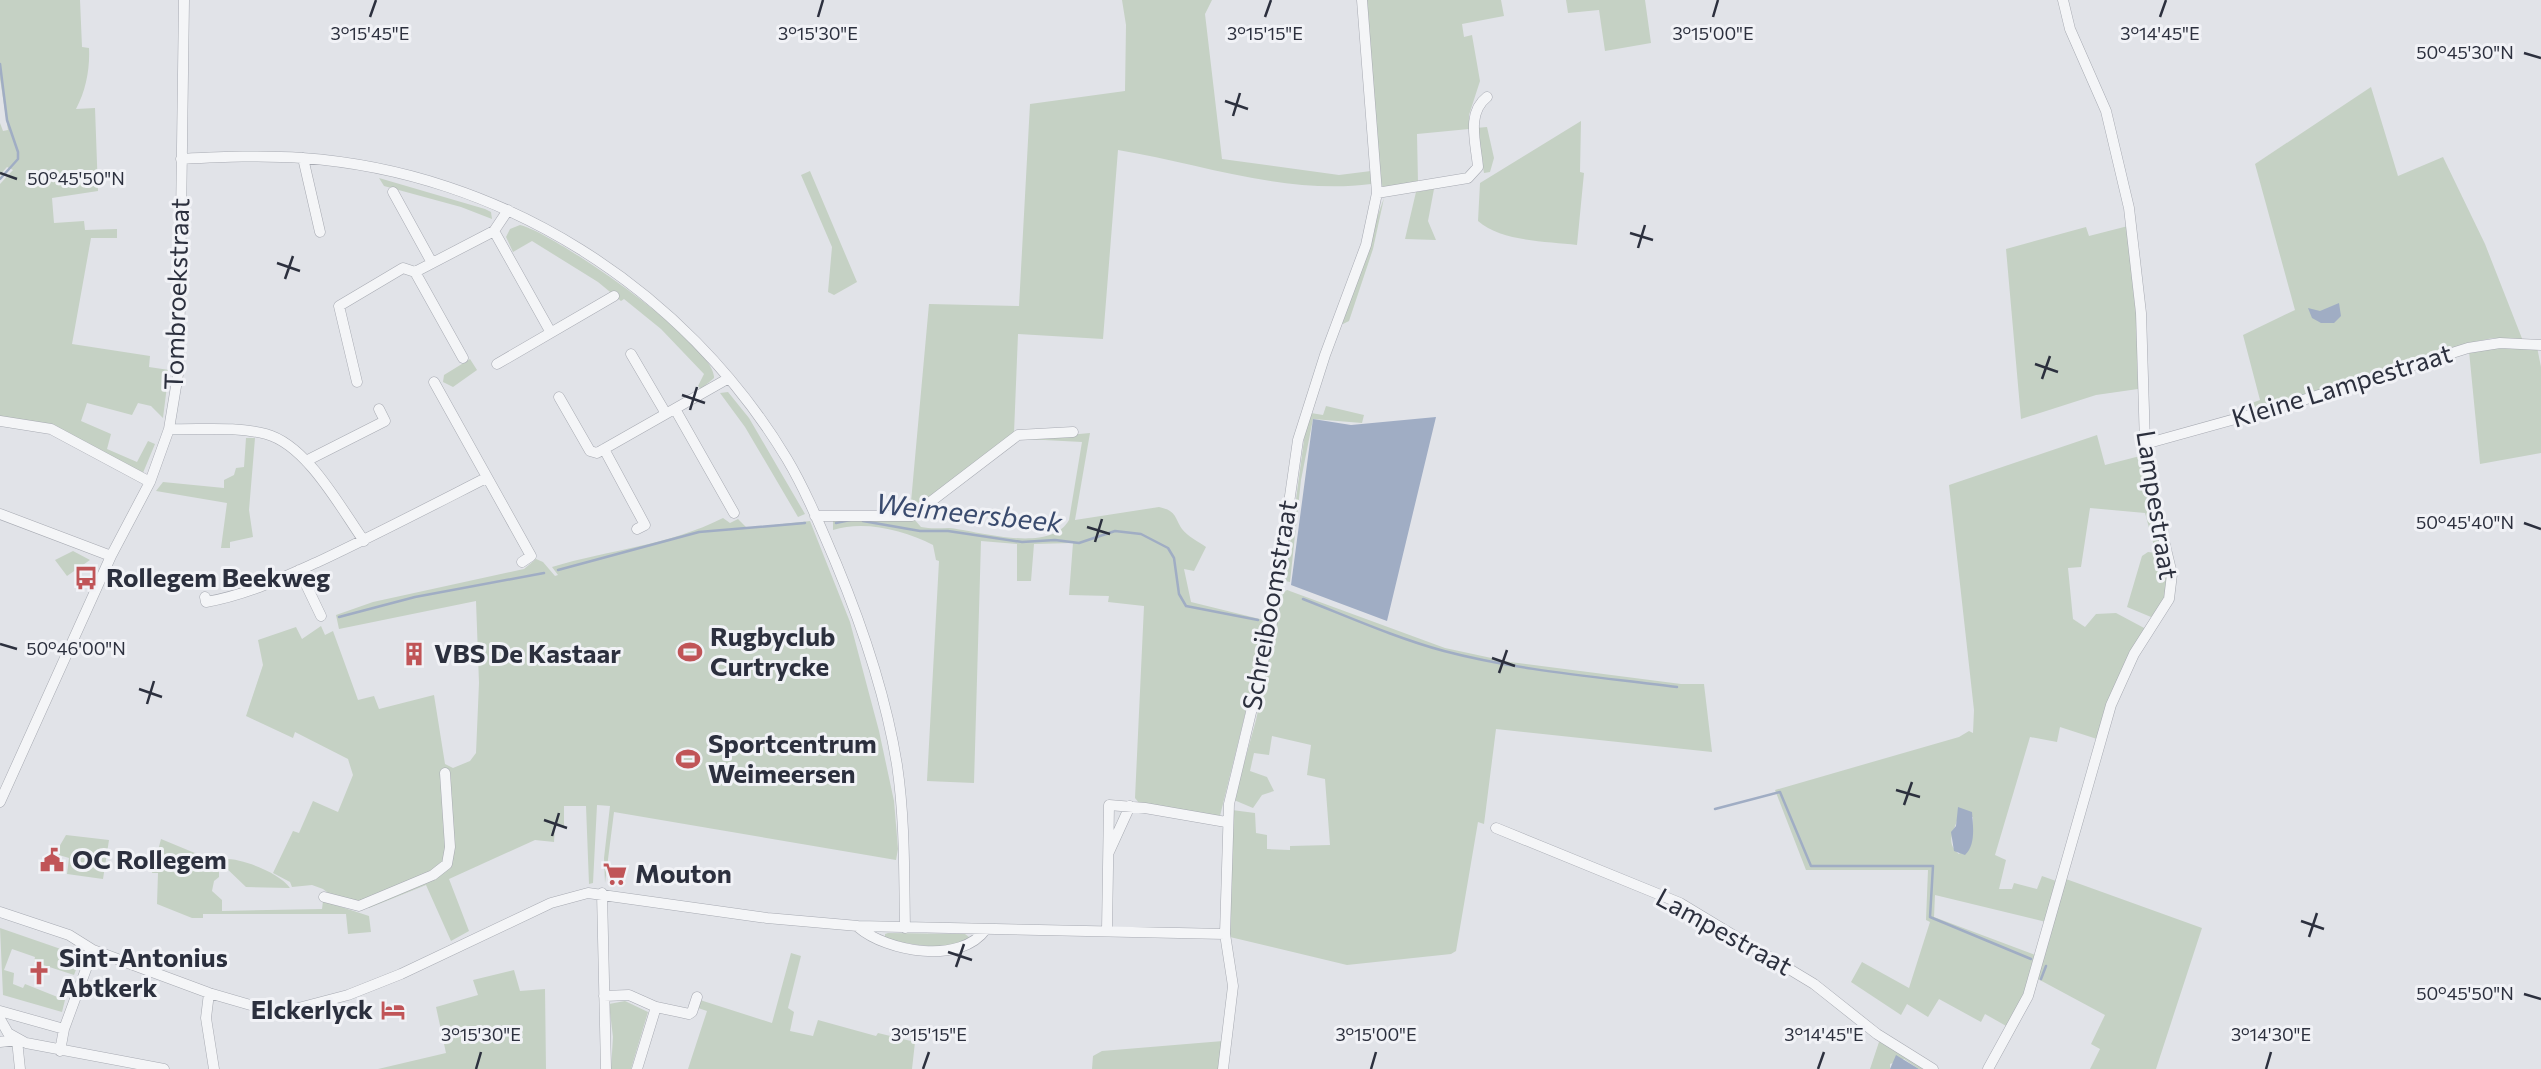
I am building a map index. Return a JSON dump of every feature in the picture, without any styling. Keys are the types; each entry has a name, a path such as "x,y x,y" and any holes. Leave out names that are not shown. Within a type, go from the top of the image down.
{"street":[{"name":"Tombroekstraat","path":"0,802 111,556 150,482 169,429 179,368 184,0"},
{"name":"Schreiboomstraat","path":"1223,1069 1233,986 1225,934 1226,822 1232,784 1272,629 1298,440 1325,355 1366,245 1377,193 1362,0"},
{"name":"Lampestraat","path":"1988,1069 2028,996 2111,705 2134,654 2169,599 2171,566 2151,487 2145,444 2141,313 2129,208 2106,111 2070,29 2063,0"},
{"path":"1377,193 1468,178 1475,173 1478,167 1474,115 1476,105 1487,97"},
{"path":"181,159 248,155 303,158 380,169 424,180 508,210 589,253 629,282 686,331 729,378 788,460 851,599 868,649 896,762 904,832 905,928"},
{"path":"303,158 320,232"},
{"path":"393,192 431,261"},
{"path":"415,272 431,261 494,231 508,210"},
{"path":"494,231 550,331"},
{"path":"357,382 339,306 403,268 415,272 463,358"},
{"path":"497,364 614,296"},
{"name":"Kleine Lampestraat","path":"2145,444 2300,401 2468,348 2500,343 2541,345"},
{"path":"631,354 670,410 734,513"},
{"path":"559,397 590,451 604,449 729,378"},
{"path":"434,382 531,556 522,562"},
{"path":"306,461 385,421 379,409"},
{"path":"0,421 51,429 150,482"},
{"path":"169,429 269,435 292,446 364,541"},
{"path":"815,516 912,516 1018,435 1073,432"},
{"path":"604,449 645,525 637,529"},
{"path":"205,597 206,602 235,597 299,570 364,541 486,478"},
{"path":"0,514 111,556"},
{"path":"299,570 321,616"},
{"path":"324,897 359,906 433,875 447,863 450,847 445,773"},
{"path":"1107,930 1109,805 1226,822"},
{"path":"1108,856 1130,806"},
{"name":"Lampestraat","path":"1496,828 1680,903 1814,984 1877,1034 1933,1069"},
{"path":"0,912 69,935 93,950 209,993 271,1010 303,1007 401,974 551,904 577,895 602,893 767,918 858,926 1225,934"},
{"path":"602,893 606,1069"},
{"path":"858,926 867,935 929,950 965,946 986,929"},
{"path":"60,1051 64,1029 93,950"},
{"path":"209,993 205,1018 214,1069"},
{"path":"604,996 629,995 656,1007 689,1014 692,1013 697,997"},
{"path":"637,1069 656,1007"},
{"path":"0,1011 64,1029"},
{"path":"0,1019 17,1040 20,1069"},
{"path":"0,1042 17,1040 60,1051 164,1069"}],"green space":[{"path":"0,0 80,0 82,47 89,48 89,56 85,87 76,109 95,108 98,191 52,198 54,223 84,221 85,230 117,229 117,238 91,238 72,344 150,356 149,367 169,370 163,418 151,406 138,403 132,415 87,403 81,421 111,434 107,449 137,462 148,441 155,444 140,480 54,434 0,417 0,184 13,170 7,167 0,175 0,123 3,131 8,130 0,79"},
{"path":"1122,0 1212,0 1205,14 1222,159 1339,175 1371,171 1371,184 1339,186 1276,182 1118,150 1103,339 1018,334 1014,433 910,513 929,304 1019,306 1030,104 1125,91 1126,25"},
{"path":"1367,0 1501,0 1504,16 1462,24 1464,37 1472,35 1480,81 1469,115 1469,129 1417,134 1418,183 1383,187 1381,184"},
{"path":"1566,0 1645,0 1651,43 1605,51 1599,10 1568,13"},
{"path":"2371,87 2398,176 2443,157 2485,244 2523,341 2493,338 2478,341 2252,411 2249,404 2260,400 2243,335 2295,310 2255,164"},
{"path":"1581,121 1580,172 1584,173 1577,245 1512,237 1478,221 1480,183"},
{"path":"1487,127 1494,158 1490,172 1484,173 1476,128"},
{"path":"810,171 857,282 834,295 828,292 832,247 801,175"},
{"path":"379,178 485,209 491,212 492,219 461,207 384,186"},
{"path":"1434,189 1428,221 1436,240 1405,239 1416,192"},
{"path":"1384,198 1373,249 1349,321 1343,324 1340,322"},
{"path":"520,225 565,247 663,317 708,363 714,378 701,389 698,386 704,374 661,329 598,282 532,241 513,252 506,237 510,229"},
{"path":"2128,226 2137,324 2138,389 2096,395 2021,419 2006,249 2086,227 2089,236"},
{"path":"2537,347 2541,367 2541,453 2480,464 2469,351 2477,348"},
{"path":"470,359 477,370 453,387 443,382 444,375"},
{"path":"728,392 749,418 805,514 798,517 745,427 720,393"},
{"path":"1326,406 1364,415 1362,423 1313,419 1301,480 1290,582 1285,581 1306,425 1311,413 1323,415"},
{"path":"1090,433 1075,520 1159,507 1169,510 1184,532 1206,547 1194,571 1184,569 1191,602 1268,621 1220,816 1139,803 1135,798 1144,606 1108,602 1109,596 1069,595 1073,543 1034,544 1031,581 1017,581 1017,544 981,541 974,783 927,781 939,561 936,560 933,545 897,531 871,526 833,530 833,519 914,519 925,528 949,528 1013,538 1046,536 1060,530 1069,520 1082,442 1025,439"},
{"path":"2097,435 2105,465 2140,456 2168,584 2163,602 2151,617 2127,607 2142,556 2148,552 2156,553 2145,513 2090,508 2081,567 2068,568 2073,619 2085,627 2096,614 2116,613 2146,629 2097,739 2060,727 2057,742 2030,737 1995,855 2006,860 1999,889 2012,889 2014,883 2037,889 2042,876 2056,881 2046,922 1935,895 1934,917 2038,956 2027,990 2008,1027 1985,1014 1981,1022 1939,999 1928,1017 1907,1004 1901,1015 1851,982 1862,962 1909,988 1930,922 1926,920 1928,870 1806,870 1775,790 1959,737 1969,731 1973,733 1974,710 1949,485","holes":["1958,817 1973,817 1972,835 1959,854 1951,841"]},
{"path":"246,438 255,438 249,510 253,537 230,542 230,548 221,548 227,503 156,491 163,482 224,488 224,480 234,475 236,468 244,467"},
{"path":"723,518 730,523 738,519 747,528 810,521 850,622 879,731 894,801 898,849 896,860 614,812 605,883 604,858 610,806 597,805 593,883 589,884 586,806 564,806 564,826 555,826 554,842 535,840 449,879 469,931 451,941 426,885 369,908 333,897 312,885 292,887 290,882 273,873 293,831 299,833 313,801 338,812 353,775 348,759 295,732 293,738 246,716 263,665 258,640 296,627 302,639 321,626 325,635 333,631 358,700 374,696 379,709 434,695 445,764 453,768 470,761 476,753 479,683 476,601 339,629 336,615 373,602 524,569 536,559 543,562 555,576 558,575 552,567 682,535"},
{"path":"73,551 90,560 67,576 55,560"},
{"path":"1287,590 1445,648 1510,662 1681,684 1704,684 1712,752 1496,729 1484,824 1478,822 1456,951 1451,954 1347,965 1230,937 1232,810 1255,813 1256,833 1267,835 1267,849 1290,850 1290,846 1330,845 1325,779 1307,775 1311,745 1272,736 1269,755 1254,753 1250,771 1267,777 1274,791 1262,795 1253,808 1234,800 1256,720 1283,593"},
{"path":"66,835 109,840 103,879 67,874 69,858 59,855 59,847"},
{"path":"161,839 219,863 219,877 214,881 212,891 222,900 222,911 322,909 323,901 369,916 371,932 348,934 346,914 203,914 203,918 192,918 157,904 158,873 152,873"},
{"path":"221,859 238,860 258,867 277,876 290,888 246,887 222,864"},
{"path":"2066,879 2202,928 2156,1069 2090,1069 2100,1049 2091,1044 2105,1015 2038,979"},
{"path":"0,928 81,956 74,975 34,962 35,957 12,949 4,970 14,973 13,984 23,988 25,984 65,1000 62,1012 3,995"},
{"path":"888,933 965,934 969,941 927,946 885,938"},
{"path":"791,953 801,956 788,1008 794,1012 790,1031 813,1036 818,1020 876,1036 878,1033 915,1042 912,1069 688,1069 707,1011 698,1008 700,1000 772,1023"},
{"path":"514,970 520,991 545,989 546,1069 378,1069 446,1053 436,1007 478,995 473,980"},
{"path":"625,1001 648,1012 631,1069 611,1069 613,1037 609,1004"},
{"path":"1880,1039 1927,1069 1919,1069 1904,1059 1890,1064 1890,1069 1870,1069"},
{"path":"1223,1041 1219,1069 1092,1069 1093,1056 1102,1051"}],"water":[{"path":"2339,303 2341,316 2334,323 2321,323 2312,318 2308,308 2320,311"},
{"path":"1436,417 1387,621 1291,585 1313,419 1351,425"},
{"path":"1958,807 1972,812 1972,841 1965,855 1954,851 1951,832 1956,826"},
{"path":"1896,1055 1919,1069 1890,1069"}],"waterway":[{"path":"0,64 7,120 18,152 18,159 0,179"},
{"name":"Weimeersbeek","path":"836,523 850,520"},
{"name":"Weimeersbeek","path":"863,521 920,531 948,531 1022,542 1055,540 1079,543 1115,531 1141,534 1168,548 1174,558 1179,594 1186,606 1258,620"},
{"name":"Weimeersbeek","path":"558,570 699,532 805,523"},
{"name":"Weimeersbeek","path":"339,617 415,597 544,573"},
{"name":"Weimeersbeek","path":"1303,599 1408,640 1473,658 1560,673 1677,687"},
{"name":"Weimeersbeek","path":"1715,809 1780,792 1811,866 1933,866 1930,917 2031,959"},
{"name":"Weimeersbeek","path":"2041,979 2046,966"}],"place":[{"name":"Rollegem Beekweg","path":"86,578"},
{"name":"Rugbyclub Curtrycke","path":"690,652"},
{"name":"VBS De Kastaar","path":"414,654"},
{"name":"Sportcentrum Weimeersen","path":"688,759"},
{"name":"OC Rollegem","path":"52,860"},
{"name":"Mouton","path":"615,874"},
{"name":"Sint-Antonius Abtkerk","path":"39,973"},
{"name":"Elckerlyck","path":"393,1010"}]}
